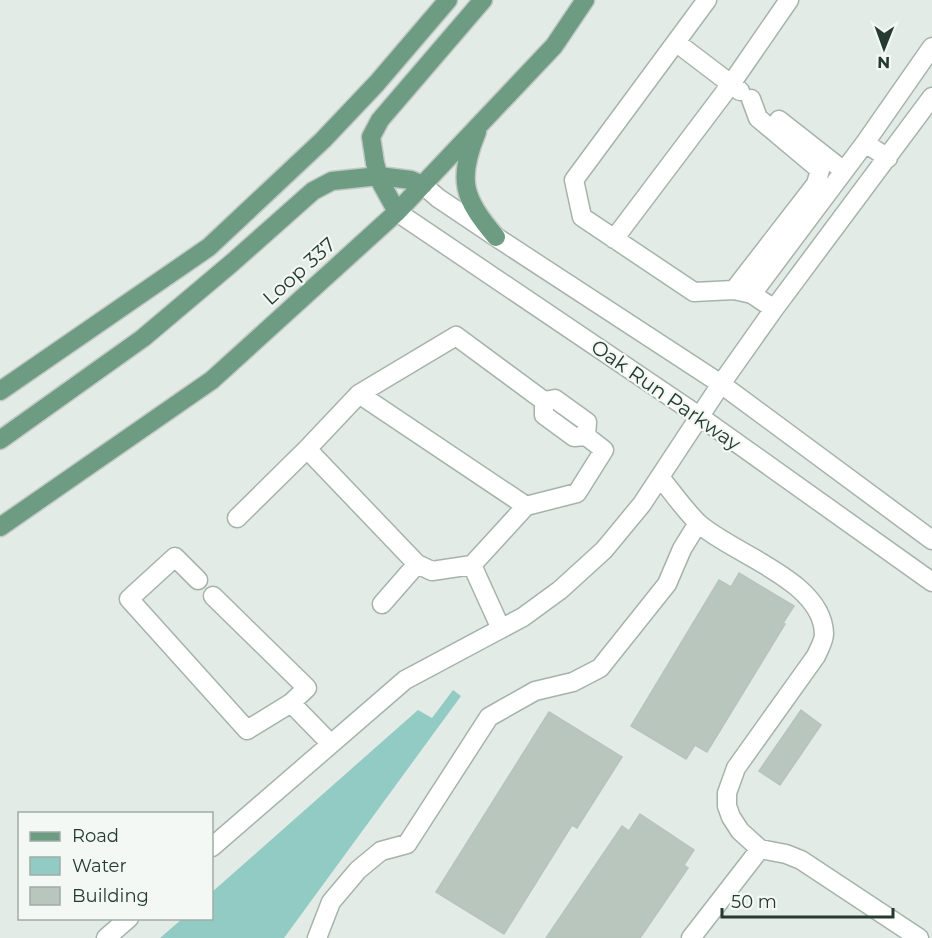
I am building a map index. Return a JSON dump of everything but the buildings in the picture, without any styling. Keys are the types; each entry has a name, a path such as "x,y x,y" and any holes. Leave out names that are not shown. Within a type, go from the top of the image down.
{"main road":[{"path":"0,391 209,247 323,140 377,83 448,0"},
{"path":"397,212 379,176 371,137 380,120 483,0"},
{"name":"Loop 337","path":"0,527 212,380 397,212 554,46 585,0"},
{"path":"482,122 468,155 465,184 476,214 496,237"},
{"path":"0,440 143,338 313,191 332,181 379,176 411,180 423,185"}],"street":[{"path":"707,0 574,180 582,217 694,292 743,292 774,309"},
{"path":"614,238 731,84 789,0"},
{"path":"677,43 844,171"},
{"path":"743,292 844,171 932,47"},
{"path":"213,846 405,680 523,617 560,590 604,550 660,477 699,416 774,309 932,97"},
{"path":"743,292 816,184 820,170 758,118 751,99"},
{"path":"865,143 888,158"},
{"name":"Oak Run Parkway","path":"423,185 438,198 496,237 721,384 932,540"},
{"name":"Oak Run Parkway","path":"397,212 699,416 932,582"},
{"path":"237,518 359,394 456,336 544,401 544,415 574,437 586,436 604,450 577,493 526,506 472,565 432,571 417,564 307,449"},
{"path":"359,394 526,506"},
{"path":"660,477 698,523 790,582 812,602 822,621 824,637 816,656 736,768 727,794 731,817 740,831 760,849 786,854 801,861 919,938"},
{"path":"317,938 331,902 358,870 381,851 407,844 489,717 535,691 573,682 600,668 667,584 682,549 698,523"},
{"path":"198,580 175,557 129,599 248,730 291,703 307,688 213,596"},
{"path":"382,604 417,564"},
{"path":"472,565 501,629"},
{"path":"291,703 331,744"},
{"path":"691,938 760,849"},
{"path":"106,938 127,920"}],"water":[{"path":"453,690 461,696 284,938 160,938 181,920 213,920 213,891 418,710 432,718"}]}
